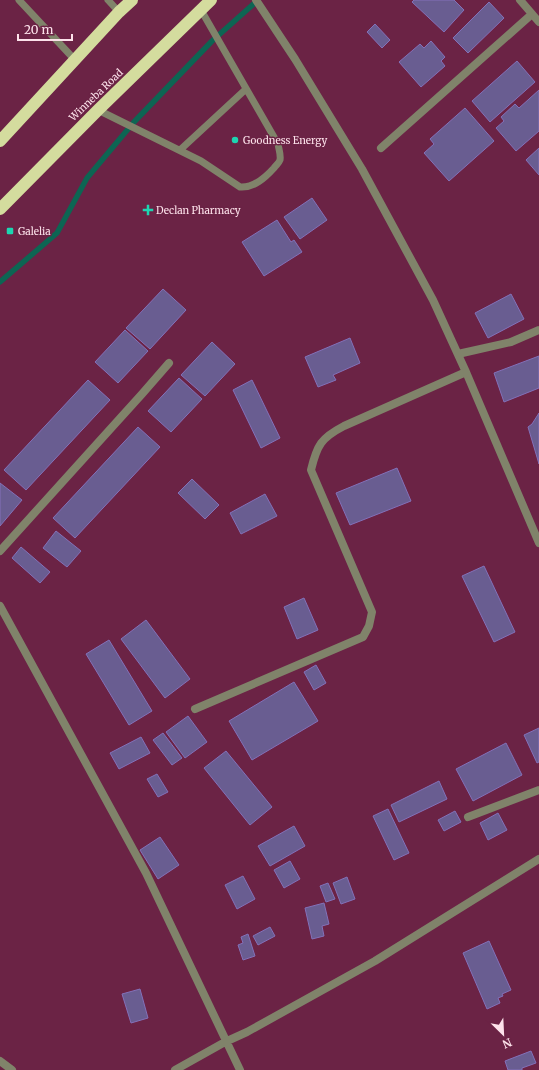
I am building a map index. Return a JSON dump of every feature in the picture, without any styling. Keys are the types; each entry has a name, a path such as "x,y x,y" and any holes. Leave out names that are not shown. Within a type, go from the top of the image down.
{"highway":[{"path":"0,142 132,0"},
{"name":"Winneba Road","path":"0,209 98,110 211,0"}],"street":[{"path":"520,0 539,22"},
{"path":"256,1 295,59 362,170 433,300 466,372 539,542"},
{"path":"381,148 532,14"},
{"path":"458,354 511,342 539,330"},
{"path":"0,551 142,394 169,362"},
{"path":"195,709 363,637 369,626 372,612 311,470 316,450 329,434 344,426 466,372"},
{"path":"0,606 146,873 225,1042 240,1070"},
{"path":"468,817 539,790"},
{"path":"175,1070 375,961 539,858"},
{"path":"0,1061 12,1070"}],"lane":[{"path":"19,0 75,60"},
{"path":"108,0 120,12"},
{"path":"98,110 180,150 240,187 247,188 266,177 279,161 280,154 278,144 201,10"},
{"path":"180,150 246,89"}],"building":[{"path":"414,0 454,0 464,10 444,32 412,2"},
{"path":"489,2 504,18 468,53 453,38"},
{"path":"375,24 390,40 382,48 367,32"},
{"path":"431,41 445,57 441,61 445,66 421,87 399,62 420,44 424,48"},
{"path":"517,61 535,82 490,122 472,101"},
{"path":"539,90 539,131 516,151 496,128 504,121 501,117 515,104 519,108"},
{"path":"465,108 494,141 449,181 424,153 434,144 430,139"},
{"path":"539,148 539,175 526,160"},
{"path":"312,198 327,220 300,239 284,217"},
{"path":"277,220 291,242 294,240 302,252 264,276 242,242"},
{"path":"163,289 186,310 150,349 126,328"},
{"path":"511,294 524,319 488,338 475,313"},
{"path":"125,330 148,351 118,383 95,362"},
{"path":"350,338 360,363 333,375 336,380 318,387 305,357"},
{"path":"212,342 235,364 205,396 181,375"},
{"path":"539,356 539,388 504,402 494,373"},
{"path":"179,378 202,399 171,432 148,411"},
{"path":"88,380 110,400 26,490 4,470"},
{"path":"252,380 280,438 261,448 233,390"},
{"path":"539,413 539,464 528,427 532,424"},
{"path":"138,427 160,447 75,538 53,518"},
{"path":"397,468 411,501 350,525 336,493"},
{"path":"192,479 219,505 205,519 178,493"},
{"path":"0,483 22,500 0,526"},
{"path":"265,494 277,516 241,534 230,513"},
{"path":"56,531 81,551 67,567 43,548"},
{"path":"21,547 50,572 40,583 12,558"},
{"path":"484,566 515,632 494,642 462,576"},
{"path":"304,598 318,630 297,639 284,607"},
{"path":"146,620 190,679 165,698 121,639"},
{"path":"109,640 152,711 129,725 86,654"},
{"path":"316,665 326,683 314,690 304,672"},
{"path":"294,682 318,721 252,760 229,721"},
{"path":"188,716 207,742 185,758 166,732"},
{"path":"539,728 539,762 537,763 524,735"},
{"path":"163,733 182,758 172,765 153,740"},
{"path":"141,737 150,753 119,769 110,753"},
{"path":"506,743 522,775 473,801 456,769"},
{"path":"226,751 272,807 250,825 204,768"},
{"path":"157,774 168,792 158,797 147,779"},
{"path":"439,781 447,799 399,822 391,805"},
{"path":"388,809 409,853 394,860 373,816"},
{"path":"455,811 461,822 444,831 438,820"},
{"path":"498,813 507,830 488,840 480,823"},
{"path":"294,826 305,846 270,866 258,846"},
{"path":"160,837 179,865 158,879 140,850"},
{"path":"290,861 300,879 284,888 274,870"},
{"path":"243,876 255,899 237,909 225,885"},
{"path":"347,877 355,899 341,904 333,883"},
{"path":"328,883 335,899 326,902 320,886"},
{"path":"324,903 329,924 322,926 324,936 312,939 305,908"},
{"path":"270,927 275,936 258,945 253,936"},
{"path":"248,934 255,956 243,960 238,945 243,943 241,937"},
{"path":"489,941 511,990 502,994 503,996 498,998 500,1003 487,1009 463,953"},
{"path":"140,989 148,1018 131,1023 122,994"},
{"path":"531,1051 536,1063 522,1068 522,1070 508,1070 505,1061"}],"waterway":[{"path":"0,282 57,233 87,178 134,122 212,41 258,0"}],"place":[{"name":"Goodness Energy","path":"235,140"},
{"name":"Declan Pharmacy","path":"148,210"},
{"name":"Galelia","path":"10,231"}]}
